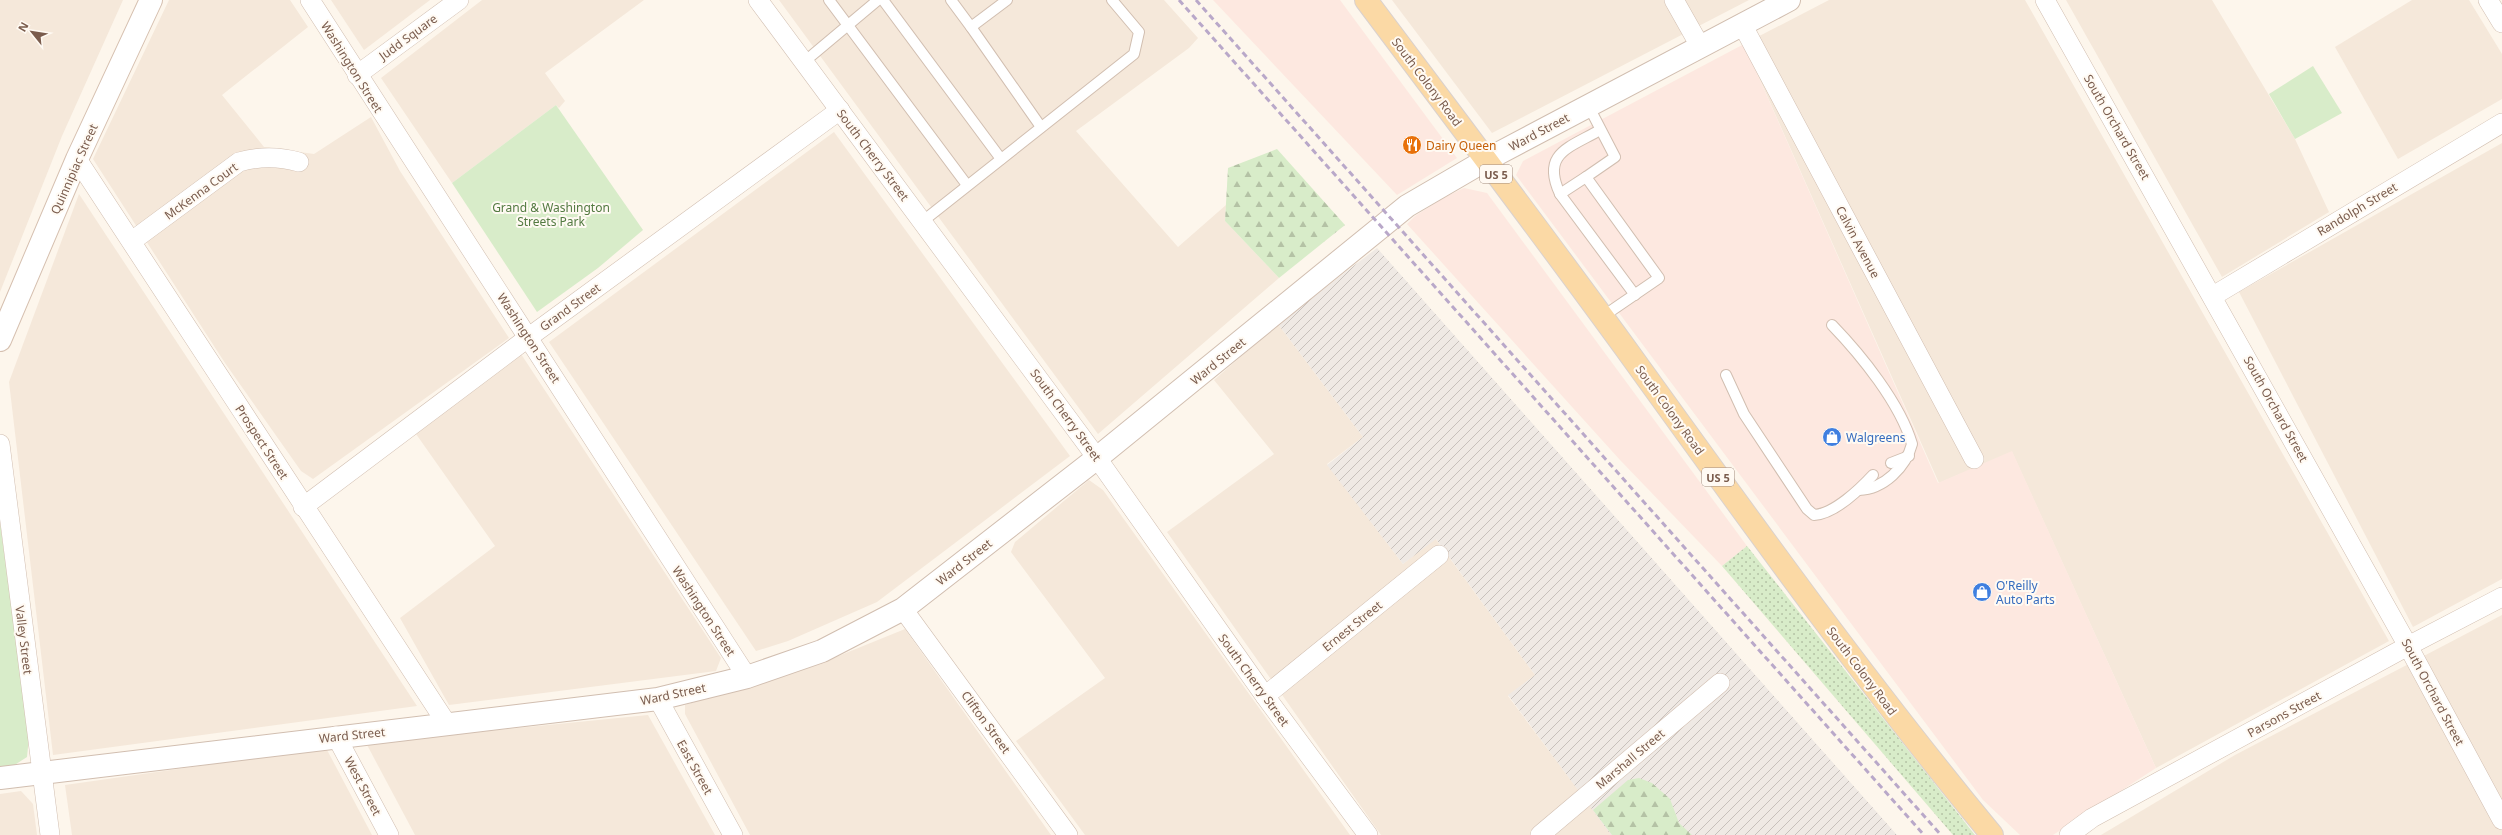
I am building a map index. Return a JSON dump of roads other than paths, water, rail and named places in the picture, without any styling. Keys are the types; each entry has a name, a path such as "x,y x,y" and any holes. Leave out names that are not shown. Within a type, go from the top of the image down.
{"main road":[{"name":"South Colony Road","path":"1366,0 1486,160 1883,699 1992,835"}],"street":[{"name":"Washington Street","path":"310,0 357,75 529,337 747,677"},
{"name":"Judd Square","path":"357,75 459,0"},
{"name":"South Cherry Street","path":"758,0 1097,458 1264,696 1368,835"},
{"path":"1674,0 1700,46"},
{"name":"Ward Street","path":"0,778 336,736 658,699 747,677 822,651 903,609 1097,458 1402,211 1486,160 1789,0"},
{"name":"South Orchard Street","path":"2045,0 2213,296 2408,646 2502,820"},
{"path":"2488,0 2502,23"},
{"name":"Quinnipiac Street","path":"0,339 146,3"},
{"name":"Calvin Avenue","path":"1742,24 1974,459"},
{"name":"Grand Street","path":"303,507 529,337 840,110"},
{"name":"Randolph Street","path":"2213,296 2502,123"},
{"name":"McKenna Court","path":"132,241 239,162 255,157 282,157 299,162"},
{"name":"Prospect Street","path":"77,159 132,241 303,507 447,724"},
{"name":"Valley Street","path":"0,444 50,835"},
{"name":"Ernest Street","path":"1264,696 1439,556"},
{"name":"Parsons Street","path":"2069,835 2092,818 2408,646 2502,597"},
{"name":"Clifton Street","path":"903,609 1068,835"},
{"name":"Marshall Street","path":"1540,835 1720,683"},
{"name":"East Street","path":"658,699 733,835"},
{"name":"West Street","path":"336,736 389,835"}],"lane":[{"path":"829,0 967,185"},
{"path":"804,62 878,0"},
{"path":"883,0 1001,158"},
{"path":"951,0 1041,127"},
{"path":"971,27 1007,0"},
{"path":"922,221 1134,54 1138,32 1112,0"},
{"path":"1560,194 1615,157 1588,105"},
{"path":"1600,130 1562,152 1554,164 1552,178 1560,194 1635,295"},
{"path":"1586,177 1659,278 1602,317"},
{"path":"1832,325 1859,352 1888,395 1912,444 1909,456 1896,472 1876,487 1859,490"},
{"path":"1726,374 1744,414 1807,509 1814,515 1822,514 1859,490 1873,475"},
{"path":"1891,463 1909,456"}],"railway":[{"path":"1179,0 1924,835"},
{"path":"1196,0 1941,835"}],"place":[{"name":"Dairy Queen","path":"1412,145"},
{"name":"Walgreens","path":"1832,437"},
{"name":"O'Reilly Auto Parts","path":"1982,592"}],"park label":[{"name":"Grand & Washington Streets Park","path":"551,214"}]}
